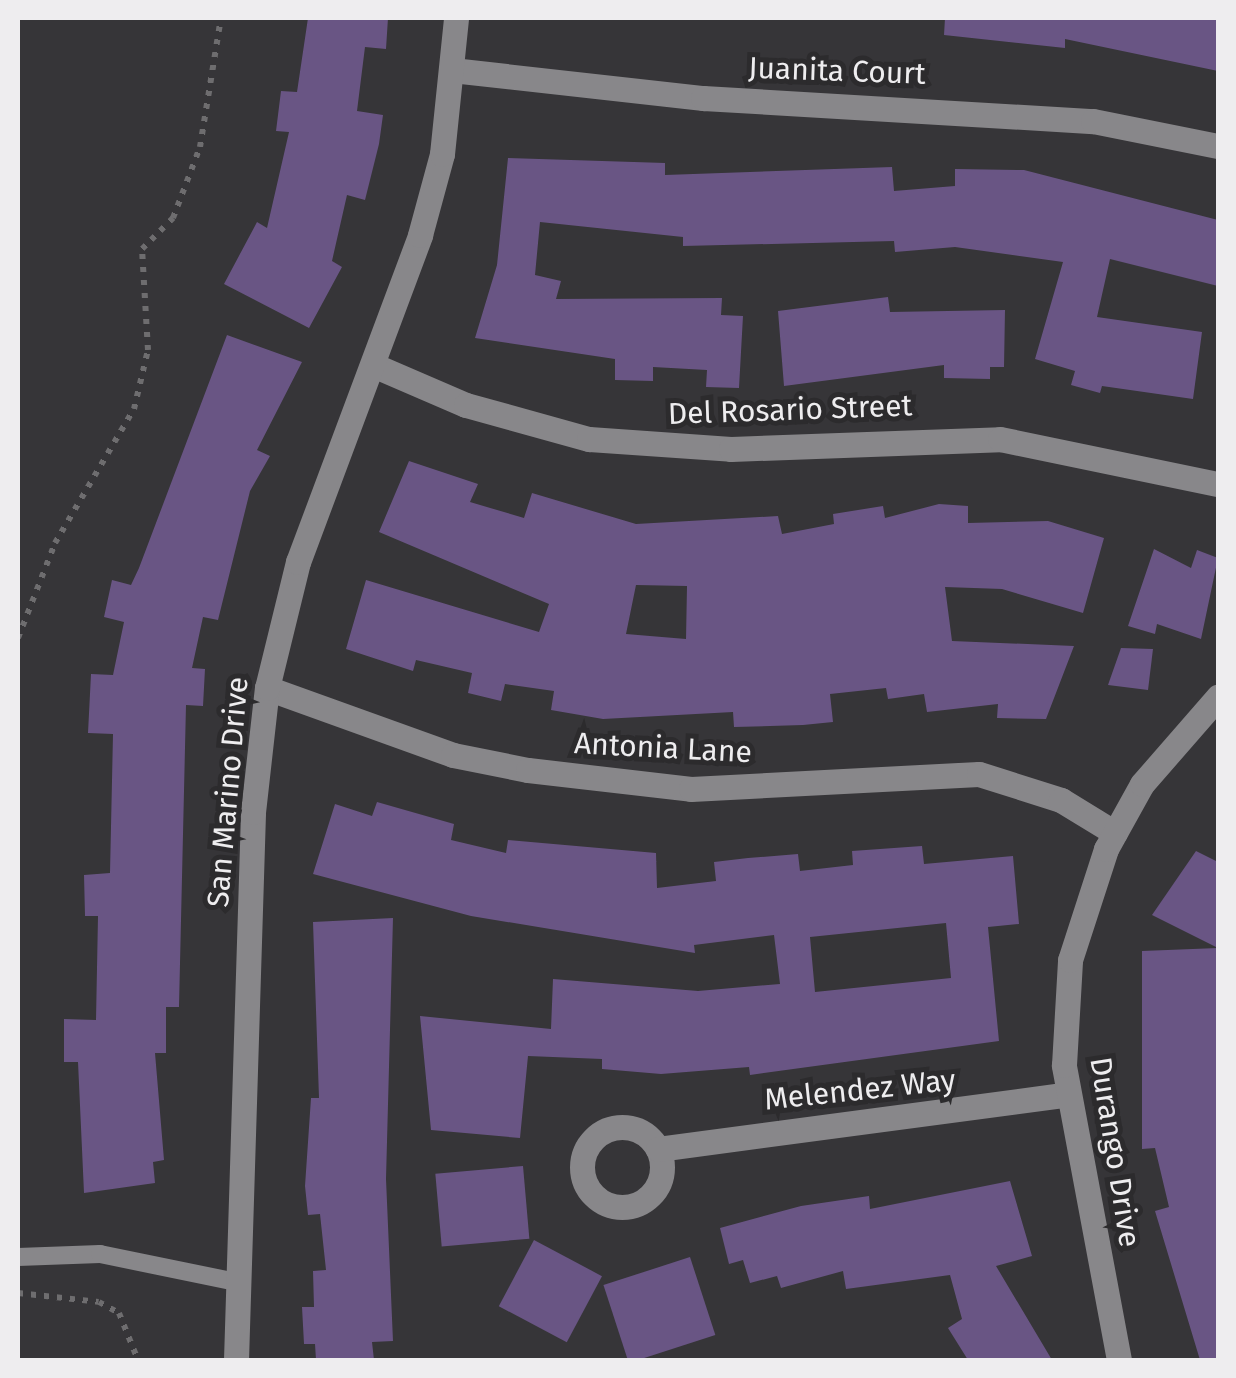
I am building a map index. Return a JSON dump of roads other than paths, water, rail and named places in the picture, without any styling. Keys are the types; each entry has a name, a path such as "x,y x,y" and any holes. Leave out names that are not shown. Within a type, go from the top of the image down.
{"street":[{"name":"San Marino Drive","path":"236,1360 253,812 267,688 298,562 373,365 442,154 456,18"},
{"name":"Juanita Court","path":"452,70 703,98 1093,121 1218,146"},
{"name":"Del Rosario Street","path":"373,365 466,405 589,439 731,449 1000,439 1218,484"},
{"name":"Antonia Lane","path":"267,688 453,754 528,770 691,788 979,774 1062,800 1115,833"},
{"name":"Durango Drive","path":"1119,1360 1068,1094 1070,960 1115,833 1142,784 1218,697"},
{"name":"Melendez Way","path":"658,1149 1068,1094"}],"lane":[{"path":"18,1257 100,1254 237,1282"}]}
